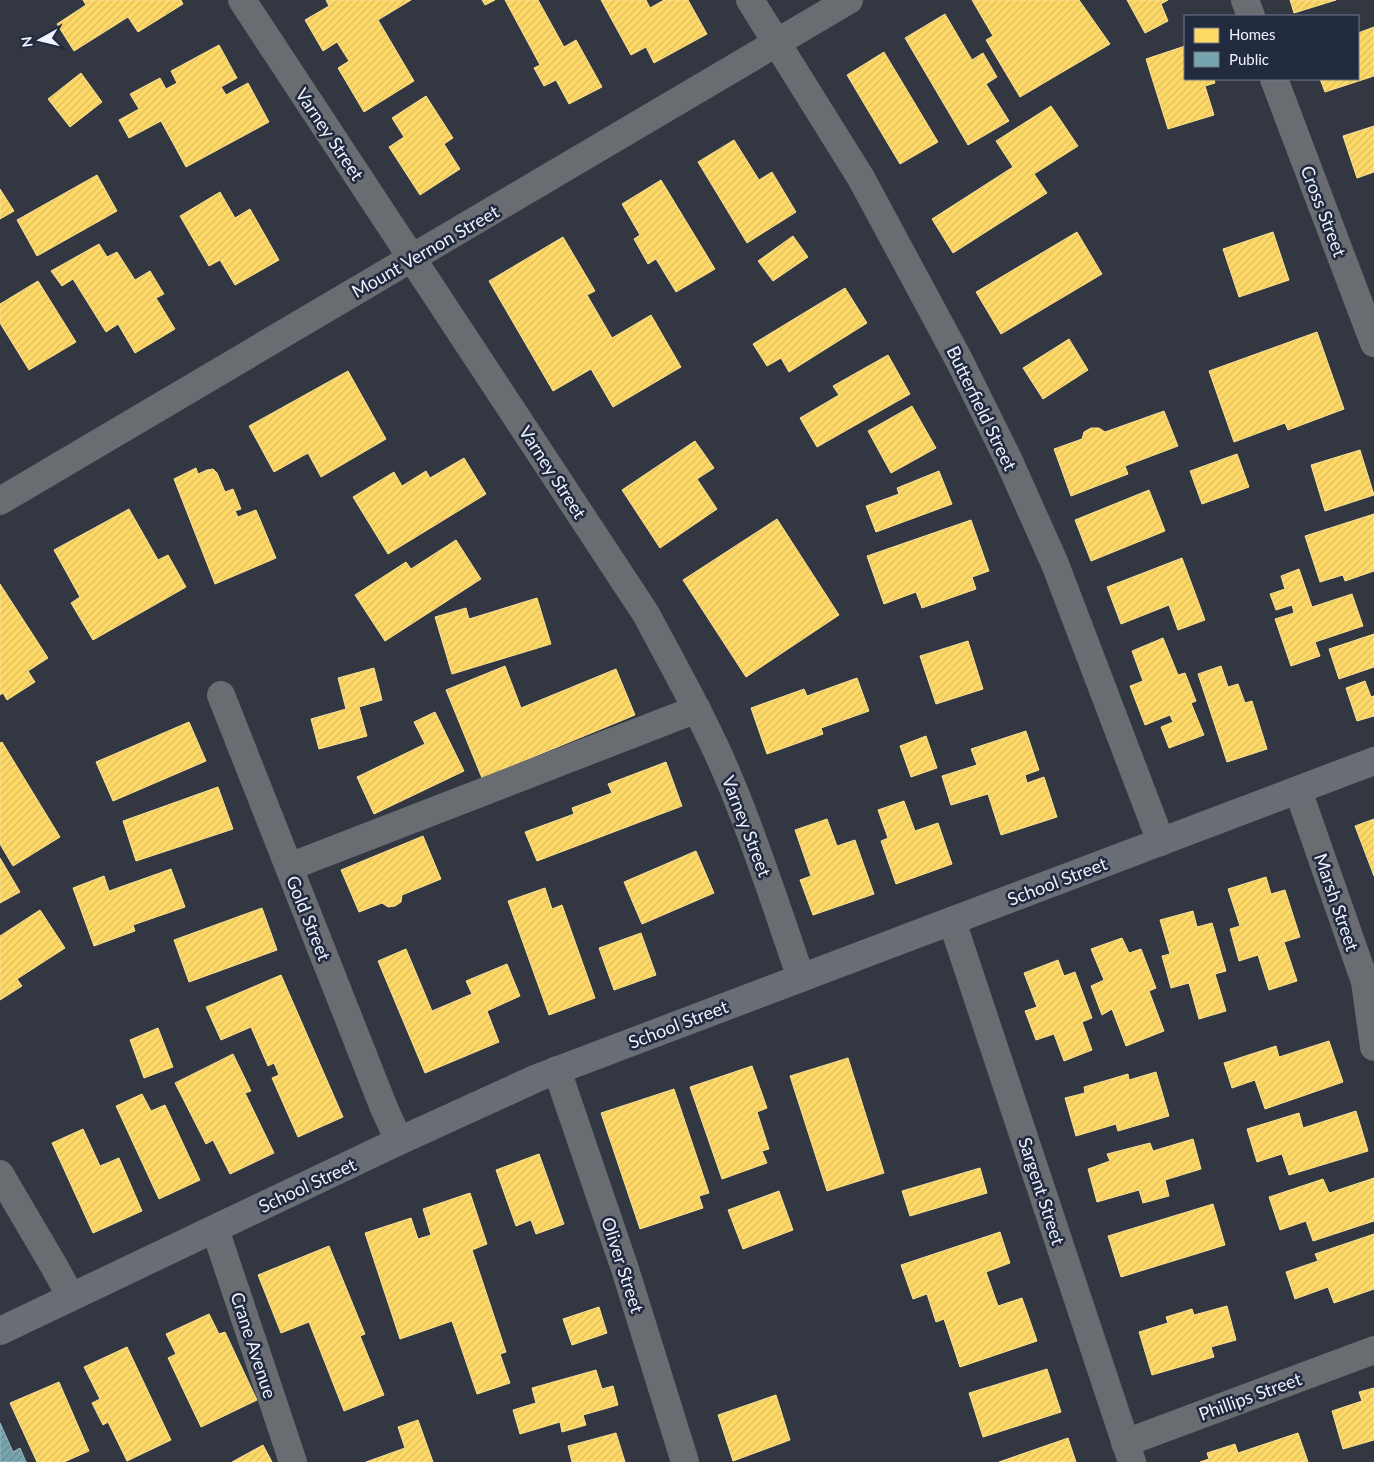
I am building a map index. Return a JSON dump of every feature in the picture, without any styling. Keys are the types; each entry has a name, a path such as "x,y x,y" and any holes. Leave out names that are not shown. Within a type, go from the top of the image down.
{"main road":[{"name":"School Street","path":"0,1330 537,1078 1374,761"}],"street":[{"name":"Varney Street","path":"242,0 646,614 697,709 730,779 758,852 801,978"},
{"name":"Butterfield Street","path":"750,0 861,178 959,360 1009,460 1055,564 1161,842"},
{"name":"Mount Vernon Street","path":"0,501 849,0"},
{"path":"1245,0 1251,15"},
{"name":"Cross Street","path":"1274,80 1374,343"},
{"name":"Gold Street","path":"221,694 399,1142"},
{"path":"289,867 697,709"},
{"name":"Marsh Street","path":"1298,790 1365,982 1374,1047"},
{"name":"Sargent Street","path":"952,921 1129,1452"},
{"name":"Oliver Street","path":"558,1070 625,1269 685,1462"},
{"path":"0,1174 70,1297"},
{"name":"Crane Avenue","path":"215,1229 292,1462"},
{"name":"Phillips Street","path":"1129,1452 1374,1350"}],"building: Homes":[{"path":"83,0 181,0 183,4 138,32 128,17 74,51 57,24 86,5"},
{"path":"326,0 411,0 378,20 414,81 364,112 338,68 349,61 337,42 323,51 305,20 329,6"},
{"path":"482,0 495,0 485,5"},
{"path":"505,0 538,0 564,47 576,40 602,87 569,104 556,80 544,86 534,68 540,65"},
{"path":"601,0 646,0 650,8 664,0 688,0 707,34 654,63 646,47 631,55"},
{"path":"972,0 1079,0 1110,44 1020,97 986,40 993,36"},
{"path":"1127,0 1168,0 1161,4 1168,21 1145,33"},
{"path":"1290,0 1336,0 1294,13"},
{"path":"945,14 972,60 983,53 997,77 986,84 1009,121 968,145 905,38"},
{"path":"1374,27 1374,76 1325,92 1320,80 1359,80 1359,33"},
{"path":"219,45 237,78 221,87 226,95 248,83 269,122 186,167 161,121 129,138 119,120 139,109 130,94 160,78 166,89 177,83 171,71"},
{"path":"1184,46 1184,80 1214,80 1215,83 1205,86 1214,115 1168,129 1146,59"},
{"path":"884,52 938,142 900,164 847,75"},
{"path":"81,73 102,102 70,127 48,99"},
{"path":"426,96 453,138 444,144 460,169 420,195 389,147 404,137 392,118"},
{"path":"1051,106 1078,146 1034,174 1047,193 953,253 932,219 1013,167 996,141"},
{"path":"1374,126 1374,172 1357,178 1343,136"},
{"path":"734,140 759,180 772,172 796,212 747,243 698,162"},
{"path":"97,175 117,211 37,256 17,220"},
{"path":"661,180 715,269 676,292 656,259 648,264 634,239 640,235 622,204"},
{"path":"0,189 14,211 0,219"},
{"path":"220,192 235,218 250,209 279,260 235,285 220,260 209,266 180,216"},
{"path":"1077,232 1102,274 1001,334 976,292"},
{"path":"1273,232 1289,280 1239,297 1223,249"},
{"path":"793,236 808,257 773,281 758,261"},
{"path":"563,237 595,291 587,295 612,338 651,315 681,367 613,407 591,369 553,391 489,281"},
{"path":"99,244 107,257 117,252 135,280 150,271 164,294 156,298 175,329 135,353 118,324 106,332 73,279 62,286 51,271"},
{"path":"38,281 76,342 29,370 0,323 0,304"},
{"path":"845,288 867,323 789,372 781,358 767,366 753,344"},
{"path":"1317,332 1344,409 1288,430 1285,423 1234,442 1209,371"},
{"path":"1069,339 1088,370 1043,399 1023,368"},
{"path":"888,355 910,394 817,447 800,418 839,395 833,386"},
{"path":"348,371 386,439 321,477 308,453 274,472 249,426"},
{"path":"912,406 936,448 891,473 868,431"},
{"path":"1164,411 1178,446 1125,466 1128,474 1071,496 1054,449 1082,439 1084,432 1091,428 1099,428 1105,432"},
{"path":"695,441 714,468 697,479 717,509 660,548 622,490"},
{"path":"1360,450 1374,495 1325,511 1311,465"},
{"path":"1237,454 1249,487 1202,504 1190,471"},
{"path":"464,458 486,494 388,554 353,497 394,472 402,486 426,471 430,478"},
{"path":"196,468 198,474 213,469 217,473 225,492 233,489 241,509 235,511 238,517 256,510 276,558 215,584 174,479"},
{"path":"939,471 952,504 876,532 866,506 899,494 897,488"},
{"path":"1149,490 1165,531 1091,561 1075,520"},
{"path":"129,509 158,560 168,555 186,587 93,640 71,603 80,597 54,550"},
{"path":"1374,514 1374,571 1345,581 1343,575 1320,582 1305,536"},
{"path":"777,519 839,615 746,677 683,580"},
{"path":"971,520 989,571 972,577 976,589 922,608 916,592 884,604 867,556"},
{"path":"456,540 481,579 385,641 355,595 406,562 411,569"},
{"path":"1182,558 1205,620 1178,630 1169,605 1121,624 1107,587"},
{"path":"1299,569 1312,607 1352,594 1363,626 1315,642 1320,656 1291,666 1275,619 1294,613 1292,605 1276,610 1270,594 1285,589 1281,576"},
{"path":"0,584 48,658 28,671 35,682 7,700 3,693 0,695"},
{"path":"537,598 551,644 452,674 435,617 466,608 469,619"},
{"path":"1374,634 1374,667 1339,679 1329,649"},
{"path":"1163,638 1178,675 1185,673 1196,701 1191,703 1204,735 1169,748 1161,727 1173,722 1170,715 1145,725 1130,686 1143,681 1132,651"},
{"path":"968,641 983,689 936,704 920,656"},
{"path":"505,666 521,708 616,669 635,715 482,778 446,690"},
{"path":"1221,666 1228,687 1238,684 1245,703 1252,701 1267,749 1227,762 1198,674"},
{"path":"374,668 382,700 359,707 367,736 319,749 311,719 346,709 338,678"},
{"path":"857,678 869,711 821,728 823,734 767,754 751,708 804,689 807,696"},
{"path":"1365,681 1371,697 1374,696 1374,716 1357,721 1346,688"},
{"path":"435,712 464,771 374,814 357,777 425,744 414,722"},
{"path":"189,722 206,761 113,801 96,762"},
{"path":"1026,731 1039,770 1025,775 1027,783 1044,777 1057,817 1001,835 988,794 951,805 942,776 977,765 971,749"},
{"path":"926,736 937,768 911,777 900,746"},
{"path":"2,742 60,837 13,866 0,844 0,743"},
{"path":"666,762 682,806 537,861 525,832 574,814 572,808 612,793 608,784"},
{"path":"218,787 233,829 136,861 123,821"},
{"path":"904,801 915,831 938,823 952,864 896,884 881,841 888,838 878,810"},
{"path":"827,819 837,846 855,840 874,894 813,915 800,880 811,876 795,830"},
{"path":"1374,819 1374,876 1355,826"},
{"path":"423,836 441,879 402,895 401,902 395,906 388,907 382,903 359,912 341,870"},
{"path":"696,851 714,893 642,924 624,882"},
{"path":"0,858 20,892 0,903"},
{"path":"171,869 185,907 133,925 135,931 94,946 73,888 104,876 109,891"},
{"path":"1266,877 1271,894 1285,890 1300,937 1284,942 1297,981 1269,990 1258,955 1239,961 1230,929 1240,926 1228,889"},
{"path":"545,888 552,909 562,905 595,998 549,1015 508,901"},
{"path":"262,908 277,950 189,982 174,940"},
{"path":"40,910 65,948 17,979 22,986 0,1000 0,936"},
{"path":"1193,911 1197,927 1212,923 1226,971 1215,974 1226,1011 1199,1019 1189,983 1171,988 1162,956 1170,954 1160,920"},
{"path":"641,933 656,975 614,990 599,948"},
{"path":"1122,938 1129,953 1141,949 1156,988 1149,991 1164,1031 1126,1046 1112,1009 1102,1015 1091,986 1104,980 1091,949"},
{"path":"406,949 432,1011 472,994 466,981 507,964 520,996 487,1011 499,1042 425,1073 378,961"},
{"path":"1058,960 1064,976 1075,972 1092,1018 1082,1022 1092,1050 1064,1061 1054,1034 1036,1040 1025,1011 1037,1007 1024,973"},
{"path":"281,975 343,1117 298,1137 272,1078 279,1075 274,1063 268,1066 251,1027 221,1040 206,1007"},
{"path":"158,1028 173,1067 144,1078 130,1040"},
{"path":"1329,1041 1343,1082 1265,1109 1255,1080 1232,1088 1224,1063 1276,1046 1279,1057"},
{"path":"233,1054 251,1091 245,1093 274,1153 230,1174 213,1140 206,1144 175,1083"},
{"path":"848,1058 884,1173 827,1191 790,1076"},
{"path":"752,1066 767,1108 757,1112 769,1149 762,1151 767,1163 722,1179 690,1087"},
{"path":"1156,1072 1169,1116 1118,1131 1116,1124 1076,1136 1065,1098 1085,1093 1084,1087 1128,1074 1129,1080"},
{"path":"674,1089 709,1193 699,1196 703,1208 640,1229 601,1113"},
{"path":"142,1094 151,1111 165,1105 200,1180 159,1199 116,1106"},
{"path":"1356,1111 1368,1151 1289,1175 1282,1154 1257,1162 1247,1129 1299,1113 1303,1128"},
{"path":"83,1129 100,1166 119,1158 142,1211 93,1233 52,1143"},
{"path":"1193,1139 1201,1169 1165,1180 1169,1196 1143,1203 1139,1190 1097,1202 1088,1169 1110,1161 1107,1154 1150,1143 1153,1151"},
{"path":"539,1154 564,1224 536,1234 531,1220 516,1226 496,1170"},
{"path":"980,1168 987,1193 910,1216 902,1191"},
{"path":"1374,1178 1374,1221 1313,1241 1306,1221 1280,1230 1269,1197 1323,1179 1329,1193"},
{"path":"779,1191 793,1230 743,1249 728,1210"},
{"path":"470,1193 487,1244 472,1250 506,1352 500,1354 510,1383 477,1394 452,1321 400,1339 365,1233 411,1218 418,1239 431,1235 423,1209"},
{"path":"1213,1204 1225,1245 1121,1277 1108,1236"},
{"path":"1000,1232 1010,1263 986,1272 998,1306 1022,1298 1037,1341 960,1367 944,1319 936,1322 927,1294 913,1299 901,1265"},
{"path":"1374,1234 1374,1289 1334,1303 1328,1287 1295,1299 1286,1272 1318,1261 1315,1254"},
{"path":"329,1246 365,1334 360,1336 384,1395 344,1411 309,1322 281,1333 258,1275"},
{"path":"1227,1306 1236,1340 1211,1347 1214,1357 1152,1375 1139,1332 1168,1323 1166,1317 1192,1309 1194,1315"},
{"path":"599,1307 607,1333 572,1345 563,1319"},
{"path":"209,1314 219,1334 225,1332 257,1400 201,1427 168,1358 176,1354 166,1334"},
{"path":"127,1347 171,1440 127,1461 108,1422 103,1425 92,1403 100,1399 84,1367"},
{"path":"1047,1369 1061,1412 983,1437 969,1393"},
{"path":"596,1370 602,1389 613,1386 618,1405 583,1415 586,1425 562,1432 560,1422 520,1434 513,1410 536,1403 532,1388"},
{"path":"59,1382 89,1451 64,1462 37,1462 10,1403"},
{"path":"1374,1388 1374,1440 1343,1449 1332,1411 1362,1401 1359,1392"},
{"path":"776,1395 790,1440 733,1461 718,1415"},
{"path":"418,1420 433,1462 366,1462 405,1448 398,1427"},
{"path":"616,1433 625,1462 572,1462 568,1446"},
{"path":"1298,1433 1308,1462 1200,1462 1209,1459 1207,1453 1235,1444 1238,1453"},
{"path":"1068,1438 1076,1462 999,1462"},
{"path":"263,1445 272,1462 232,1462"}],"building: Public":[{"path":"0,1423 13,1452 20,1448 26,1462 0,1462"}]}
